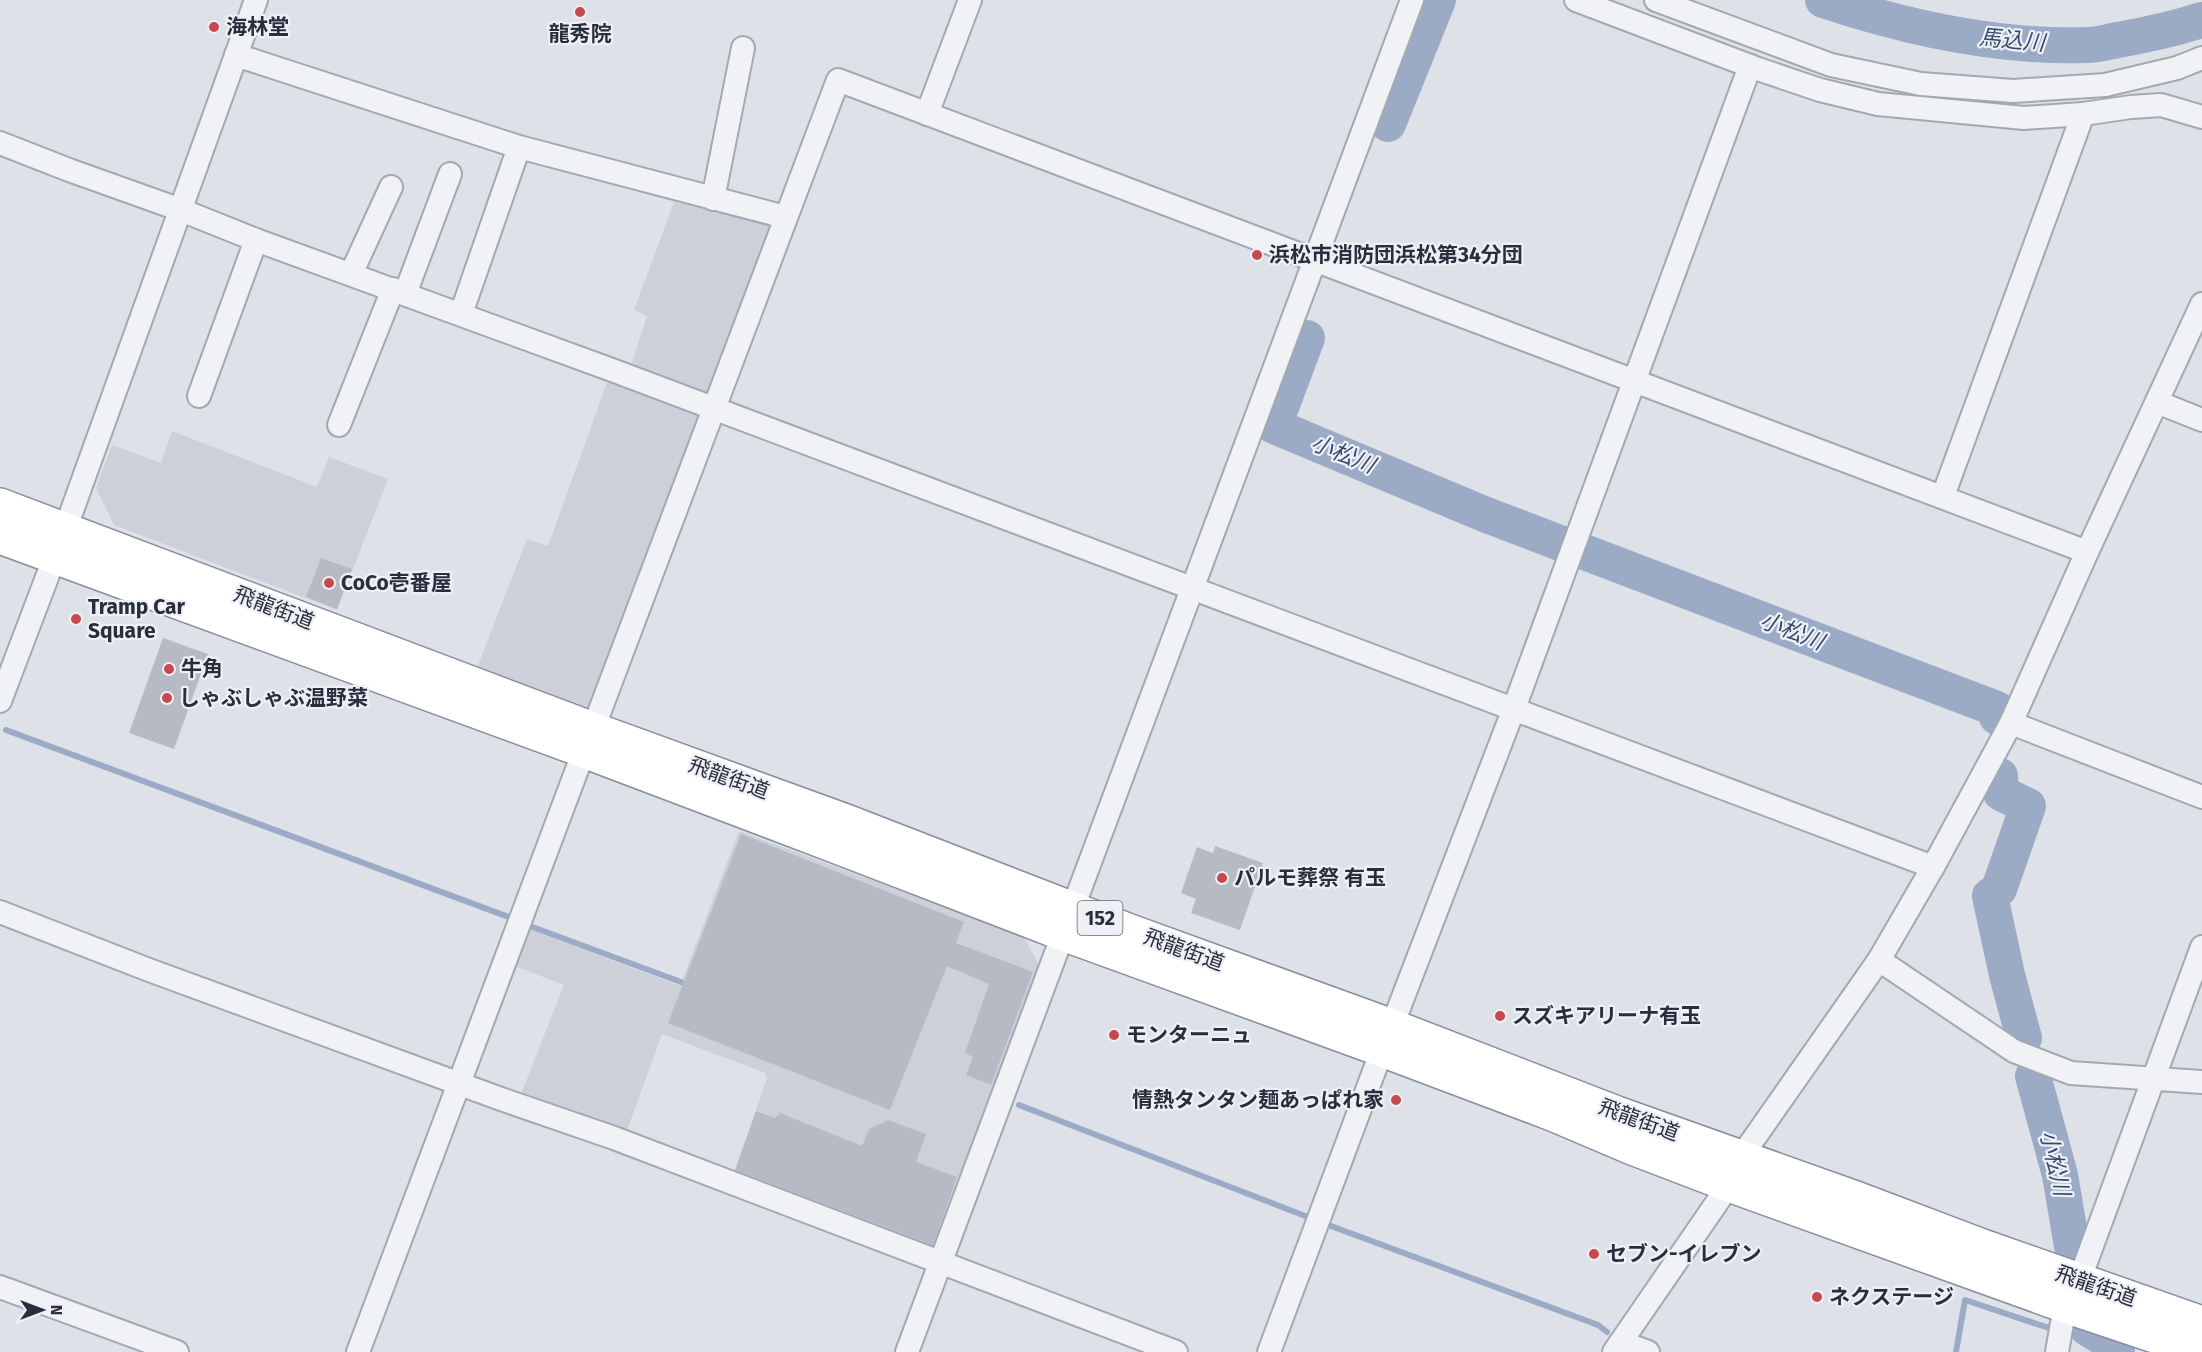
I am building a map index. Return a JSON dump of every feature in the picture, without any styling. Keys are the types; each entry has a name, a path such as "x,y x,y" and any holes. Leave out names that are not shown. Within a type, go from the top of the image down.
{"highway":[{"name":"飛龍街道","path":"0,505 60,543 588,740 843,849 1068,921 1387,1038 1632,1149 1735,1171 2072,1293 2202,1352"},
{"name":"飛龍街道","path":"0,537 60,543"},
{"name":"飛龍街道","path":"2072,1293 2202,1323"}],"street":[{"path":"0,701 182,210 256,0"},
{"path":"927,114 970,0"},
{"path":"907,1352 1412,0"},
{"path":"1576,0 1750,66 1820,90 1878,104 2024,118 2161,105 2202,117"},
{"path":"1656,0 1831,65 1921,84 2013,91 2105,85 2177,68 2202,58"},
{"path":"713,199 743,48"},
{"path":"236,55 519,147 785,218"},
{"path":"1269,1352 1513,711 1750,66"},
{"path":"358,1352 838,80 2087,552"},
{"path":"1943,496 2083,114"},
{"path":"0,143 1933,867"},
{"path":"461,314 519,147"},
{"path":"339,425 450,174"},
{"path":"351,274 391,187"},
{"path":"199,396 256,240"},
{"path":"1648,1352 1618,1347 1879,960 1933,867 2011,723 2202,304"},
{"path":"2157,402 2202,420"},
{"path":"2011,723 2202,797"},
{"path":"0,912 149,970 614,1138 1176,1352"},
{"path":"2057,1352 2072,1293 2202,946"},
{"path":"1879,960 2014,1051 2071,1073 2202,1082"},
{"path":"0,1287 177,1352"}],"shaded area":[{"path":"674,202 773,225 711,397 631,366 647,316 634,310"},
{"path":"609,377 704,413 592,713 477,668 527,539 548,546"},
{"path":"172,431 317,487 329,457 388,479 337,610 114,525 96,488 112,445 161,463"},
{"path":"739,831 1023,936 1039,965 934,1246 931,1248 733,1177 767,1078 765,1073 662,1034 626,1133 521,1094 564,985 512,965 526,928 680,986"}],"building":[{"name":"CoCo壱番屋","path":"321,558 352,569 337,609 306,597"},
{"path":"163,638 208,654 174,749 129,733"},
{"path":"741,834 964,922 956,943 1033,972 991,1085 966,1075 973,1057 965,1053 989,984 947,966 890,1110 668,1023"},
{"name":"パルモ葬祭 有玉","path":"1215,846 1263,863 1240,930 1191,913 1196,899 1181,893 1197,847 1213,853"},
{"path":"756,1111 775,1118 780,1113 862,1146 869,1129 888,1120 926,1134 916,1162 957,1177 933,1245 735,1170"}],"waterway":[{"name":"小松川","path":"1388,124 1438,0"},
{"name":"馬込川","path":"1823,0 1887,19 1953,34 2053,45 2099,44 2160,32 2202,20"},
{"name":"小松川","path":"1307,338 1274,426 1484,514 1565,545"},
{"name":"小松川","path":"1579,550 1997,709 1997,717"},
{"path":"6,730 514,919"},
{"name":"小松川","path":"2000,776 2001,793 2028,806 1999,889 1990,896 2007,975 2024,1038"},
{"path":"527,925 681,982"},
{"name":"小松川","path":"2033,1076 2060,1175 2073,1252"},
{"path":"1019,1105 1331,1226 1598,1325 1607,1332"},
{"path":"1956,1352 1965,1300 2049,1328 2054,1321"},
{"name":"小松川","path":"2087,1328 2105,1339 2117,1352"}],"place":[{"name":"龍秀院","path":"580,12"},
{"name":"海林堂","path":"214,27"},
{"name":"浜松市消防団浜松第34分団","path":"1257,255"},
{"name":"CoCo壱番屋","path":"329,583"},
{"name":"Tramp Car Square","path":"76,619"},
{"name":"牛角","path":"169,669"},
{"name":"しゃぶしゃぶ温野菜","path":"167,698"},
{"name":"パルモ葬祭 有玉","path":"1222,878"},
{"name":"スズキアリーナ有玉","path":"1500,1016"},
{"name":"モンターニュ","path":"1114,1035"},
{"name":"情熱タンタン麺あっぱれ家","path":"1396,1100"},
{"name":"セブン-イレブン","path":"1594,1254"},
{"name":"ネクステージ","path":"1817,1297"}]}
